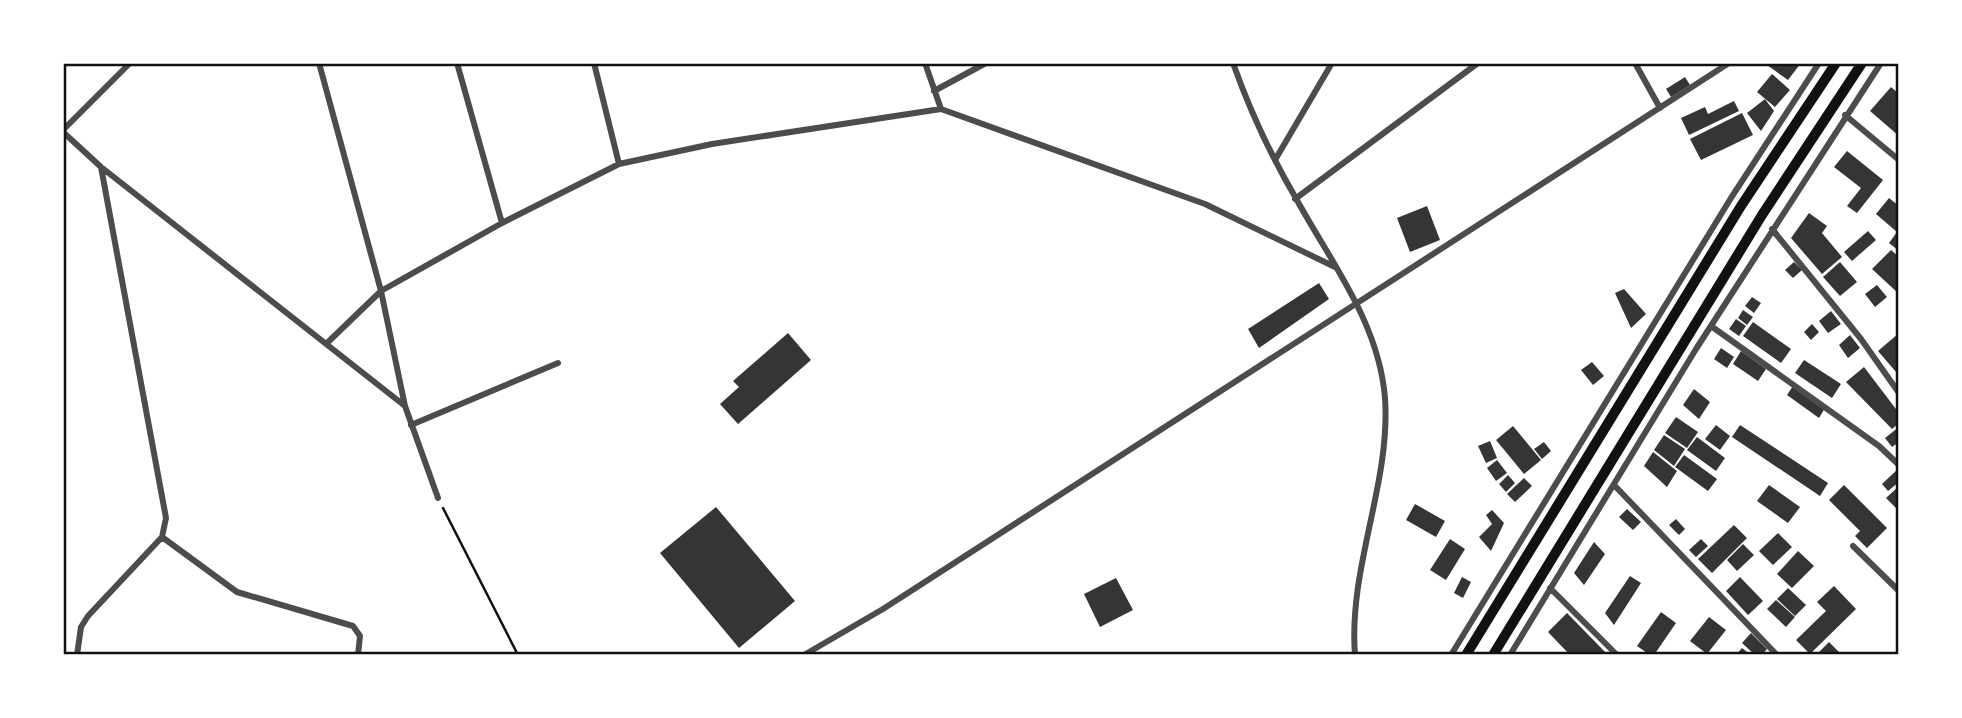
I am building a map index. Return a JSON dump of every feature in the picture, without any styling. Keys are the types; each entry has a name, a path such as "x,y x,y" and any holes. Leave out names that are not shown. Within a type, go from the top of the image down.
{"highway":[{"path":"1466,655 1741,206 1836,63"},
{"path":"1493,655 1769,205 1862,63"}],"street":[{"path":"130,63 63,131 101,167 405,406"},
{"path":"319,63 381,291 405,406 438,498"},
{"path":"457,63 502,223"},
{"path":"594,63 619,164"},
{"path":"925,63 941,109"},
{"path":"934,91 986,63"},
{"path":"1233,63 1245,97 1275,160 1358,303 1380,368 1385,419 1357,585 1355,655"},
{"path":"1275,160 1332,63"},
{"path":"1296,199 1478,63"},
{"path":"1635,63 1660,108"},
{"path":"804,655 883,609 1729,63"},
{"path":"1451,655 1724,209 1819,63"},
{"path":"1510,655 1711,326 1881,63"},
{"path":"326,344 381,291 502,223 619,164 699,146 941,109 1205,204 1335,267"},
{"path":"1845,115 1899,160"},
{"path":"77,655 81,627 88,616 162,537 166,518 101,167"},
{"path":"1772,229 1861,339 1899,393"},
{"path":"1711,326 1879,446 1899,465"},
{"path":"411,425 558,363"},
{"path":"1615,485 1777,655"},
{"path":"162,537 236,592 353,626 359,635 358,655"},
{"path":"1853,547 1899,591"},
{"path":"1550,587 1617,655"}],"path":[{"path":"438,498 518,655"}],"building":[{"path":"1764,63 1801,63 1788,80"},
{"path":"1772,74 1790,90 1775,107 1757,92"},
{"path":"1685,77 1690,85 1671,97 1666,89"},
{"path":"1891,87 1899,94 1899,136 1870,111"},
{"path":"1765,99 1774,111 1761,131 1747,113"},
{"path":"1734,101 1739,111 1689,135 1681,118 1705,107 1708,114"},
{"path":"1742,113 1753,135 1701,160 1690,139"},
{"path":"1847,151 1883,180 1857,213 1847,206 1861,188 1834,167"},
{"path":"1889,198 1899,206 1899,251 1889,243 1897,232 1876,214"},
{"path":"1427,206 1440,240 1410,252 1397,218"},
{"path":"1809,213 1827,226 1822,233 1842,257 1822,274 1791,238"},
{"path":"1868,231 1876,240 1852,261 1844,252"},
{"path":"1891,250 1899,257 1899,294 1872,269"},
{"path":"1794,262 1802,270 1793,278 1785,270"},
{"path":"1840,262 1857,282 1840,296 1823,277"},
{"path":"1319,283 1329,299 1259,348 1248,329"},
{"path":"1877,285 1887,297 1875,307 1865,294"},
{"path":"1624,289 1646,314 1631,328 1615,293"},
{"path":"1752,297 1761,303 1754,313 1745,306"},
{"path":"1743,310 1753,317 1747,325 1738,318"},
{"path":"1831,311 1841,324 1828,333 1819,321"},
{"path":"1736,319 1746,326 1739,336 1729,329"},
{"path":"1753,322 1791,349 1781,363 1743,336"},
{"path":"1812,324 1819,332 1811,340 1804,332"},
{"path":"788,333 811,360 738,424 720,404 739,387 733,381"},
{"path":"1899,333 1899,369 1896,372 1878,351"},
{"path":"1850,335 1860,348 1848,358 1839,345"},
{"path":"1721,348 1734,357 1727,368 1714,359"},
{"path":"1741,351 1766,369 1758,381 1733,364"},
{"path":"1804,360 1841,384 1832,398 1795,373"},
{"path":"1592,362 1604,376 1593,385 1581,370"},
{"path":"1864,367 1899,413 1899,423 1892,429 1846,382"},
{"path":"1793,386 1825,408 1819,418 1787,395"},
{"path":"1694,389 1710,402 1699,419 1683,405"},
{"path":"1676,417 1698,432 1687,448 1665,433"},
{"path":"1716,425 1730,436 1720,450 1705,439"},
{"path":"1740,425 1828,483 1820,496 1732,437"},
{"path":"1513,426 1541,460 1524,474 1496,440"},
{"path":"1899,427 1899,442 1892,447 1885,438"},
{"path":"1664,435 1685,449 1674,466 1654,450"},
{"path":"1697,437 1725,458 1716,471 1687,450"},
{"path":"1490,441 1497,458 1486,463 1478,446"},
{"path":"1544,442 1551,451 1542,459 1534,449"},
{"path":"1653,452 1677,471 1667,487 1644,466"},
{"path":"1684,455 1717,479 1708,491 1675,467"},
{"path":"1497,460 1507,473 1496,481 1487,468"},
{"path":"1899,468 1899,482 1888,491 1882,484"},
{"path":"1508,475 1515,483 1506,492 1499,484"},
{"path":"1524,478 1532,486 1515,502 1507,494"},
{"path":"1769,485 1800,507 1788,523 1757,501"},
{"path":"1844,485 1887,528 1867,548 1855,536 1860,531 1829,500"},
{"path":"1899,486 1899,511 1886,498"},
{"path":"1415,504 1445,521 1436,537 1406,520"},
{"path":"716,507 795,601 739,648 660,553"},
{"path":"1627,509 1641,522 1633,530 1619,517"},
{"path":"1492,510 1504,523 1491,551 1479,537 1492,524 1486,515"},
{"path":"1676,519 1685,529 1679,535 1669,525"},
{"path":"1734,525 1747,538 1712,573 1698,559"},
{"path":"1778,533 1792,547 1773,565 1759,551"},
{"path":"1450,539 1465,549 1446,580 1430,570"},
{"path":"1701,539 1708,546 1696,557 1689,550"},
{"path":"1594,542 1605,554 1584,585 1574,573"},
{"path":"1743,544 1754,555 1737,571 1727,560"},
{"path":"1798,551 1814,566 1792,588 1777,574"},
{"path":"1630,576 1641,583 1614,625 1605,613"},
{"path":"1462,577 1471,582 1463,598 1454,593"},
{"path":"1740,577 1763,601 1748,615 1726,591"},
{"path":"1116,578 1133,610 1100,627 1084,594"},
{"path":"1834,586 1856,609 1810,654 1796,640 1826,611 1817,602"},
{"path":"1788,588 1806,605 1795,616 1777,599"},
{"path":"1776,600 1795,617 1786,627 1767,609"},
{"path":"1661,612 1676,623 1654,655 1650,655 1637,646"},
{"path":"1567,613 1608,655 1570,655 1548,632"},
{"path":"1709,617 1726,630 1707,654 1690,641"},
{"path":"1751,633 1767,649 1762,655 1755,655 1742,643"},
{"path":"1829,642 1842,655 1816,655"},
{"path":"1742,648 1751,655 1736,655"}]}
